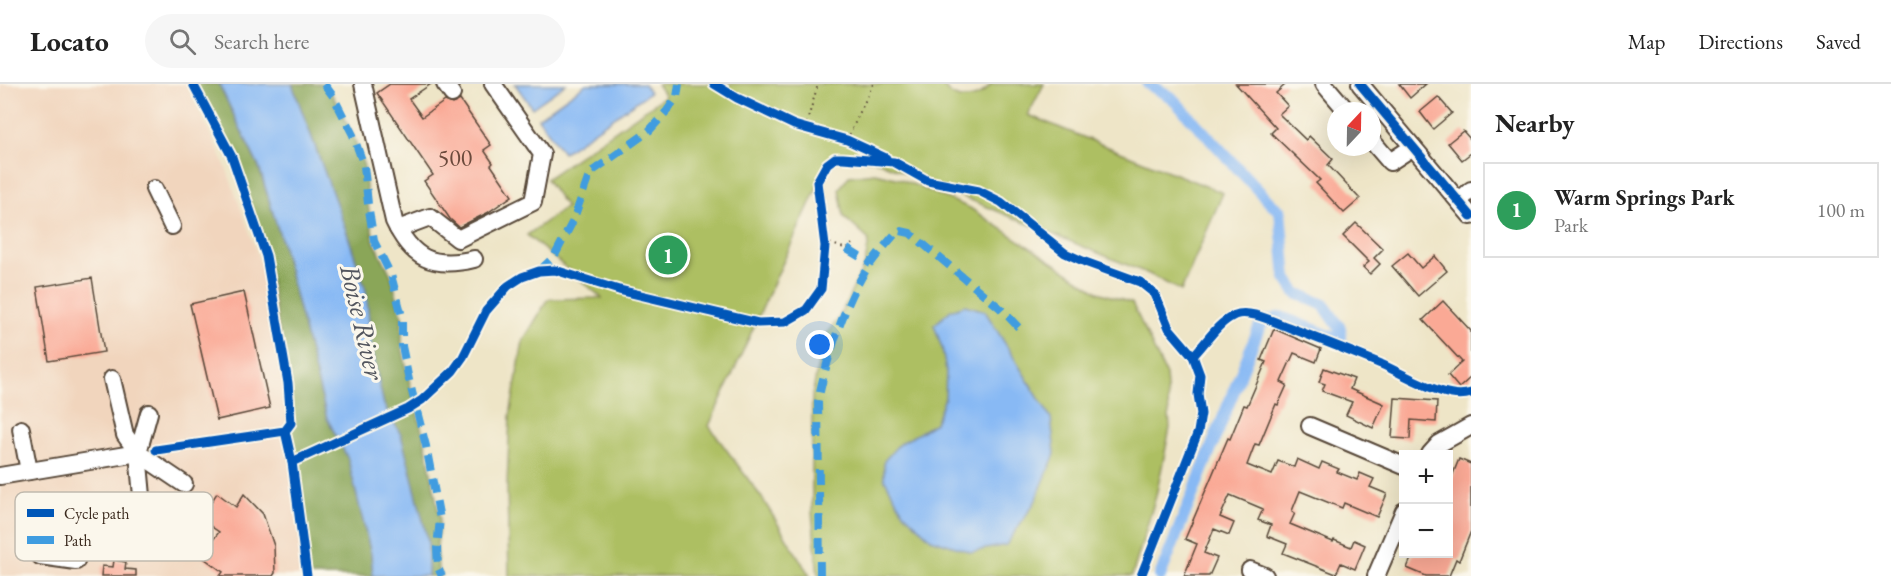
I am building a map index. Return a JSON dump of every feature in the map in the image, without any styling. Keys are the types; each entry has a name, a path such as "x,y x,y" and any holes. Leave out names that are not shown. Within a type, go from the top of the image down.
{"street":[{"path":"363,84 394,221 403,239 420,255 438,263 458,263 474,259"},
{"path":"398,229 430,217 458,239 532,202 542,154 493,84"},
{"path":"1324,84 1339,102"},
{"path":"1347,102 1360,85 1413,147 1465,195 1471,216"},
{"path":"1381,152 1390,162 1413,147"},
{"path":"154,189 172,226"},
{"path":"112,378 125,435 138,453 184,484"},
{"path":"142,492 138,453 149,413"},
{"path":"1310,426 1399,464"},
{"path":"1434,450 1471,426"},
{"path":"21,429 29,471"},
{"path":"0,476 138,453"},
{"path":"1376,576 1399,523"}],"path":[{"path":"805,131 818,84"},
{"path":"858,145 843,139 873,84"},
{"path":"824,235 824,257"},
{"path":"825,246 829,243 847,249 852,244"}],"shaded area":[{"path":"0,84 186,84 225,165 317,417 362,576 0,576"}],"green space":[{"path":"193,84 219,84 259,168 281,239 327,418 348,459 371,554 373,576 307,576 292,463 285,431 291,423 288,383 266,256 232,157"},
{"path":"292,84 324,84 333,96 353,135 364,166 374,241 391,275 402,316 402,346 426,446 440,519 437,547 438,568 442,576 428,576 428,541 401,435 384,405 372,353 366,291"},
{"path":"657,84 942,84 953,95 966,98 980,94 991,84 1044,84 1028,115 1223,193 1181,291 1149,274 874,160 835,158 828,163 709,426 762,498 810,576 509,576 507,486 510,416 523,341 548,299 602,298 527,235 566,207 546,179 665,96"},
{"path":"875,173 900,179 970,208 1098,292 1132,303 1166,375 1170,428 1156,496 1132,576 818,576 812,512 812,396 823,338 838,319 865,264 869,240 844,217 839,189 849,176"}],"water":[{"name":"Boise River","path":"219,84 292,84 366,291 372,353 384,405 401,435 428,541 428,576 373,576 371,554 348,459 327,418 281,239 259,167"},
{"path":"515,84 566,84 532,108"},
{"path":"586,84 644,84 650,92 563,153 538,118"},
{"path":"965,305 985,311 1051,418 1055,454 1035,502 1006,545 971,552 931,539 903,512 884,478 884,461 899,444 935,423 945,398 946,371 942,348 934,325 951,310"}],"building":[{"path":"390,84 431,84 409,99 422,117 445,101 452,104 460,100 491,145 484,150 493,163 491,165 512,196 487,213 459,227 450,219 424,181 433,175 377,93"},
{"path":"1236,84 1286,84 1276,93 1288,106 1279,114 1306,140 1309,136 1327,153 1327,156 1333,159 1328,165 1360,199 1344,213 1316,183 1320,180 1271,133 1276,128"},
{"path":"1399,84 1426,84 1410,98"},
{"path":"1438,97 1452,113 1433,129 1420,112"},
{"path":"1463,131 1471,140 1471,153 1462,160 1448,143"},
{"path":"1356,223 1383,249 1374,258 1380,264 1370,274 1363,267 1369,262 1343,236"},
{"path":"1408,253 1421,268 1435,256 1447,271 1418,296 1392,266"},
{"path":"92,278 104,352 49,361 37,287"},
{"path":"244,292 270,408 217,420 190,304"},
{"path":"1443,301 1471,331 1471,377 1459,388 1448,375 1462,362 1423,320"},
{"path":"1274,329 1321,349 1316,362 1294,353 1281,382 1287,385 1278,405 1276,404 1259,445 1255,444 1247,465 1272,475 1278,461 1294,467 1297,459 1319,469 1322,462 1339,469 1337,472 1357,480 1360,473 1374,479 1370,487 1387,494 1377,517 1344,503 1342,508 1300,491 1292,511 1295,513 1290,524 1333,542 1334,540 1351,547 1354,540 1365,545 1355,569 1341,563 1336,574 1283,553 1287,544 1267,536 1271,525 1258,520 1263,509 1230,495 1220,517 1234,523 1229,535 1214,529 1204,553 1217,558 1209,576 1184,576 1197,544 1185,539 1228,438 1230,439 1244,405 1247,406 1266,362 1261,360"},
{"path":"1324,368 1354,379 1350,389 1384,404 1373,428 1346,415 1352,402 1322,391 1325,384 1319,382"},
{"path":"1395,398 1437,401 1436,422 1411,420 1410,439 1392,438"},
{"path":"1459,459 1471,464 1471,531 1459,561 1456,559 1449,576 1426,576 1407,568 1411,558 1453,558 1453,474"},
{"path":"217,493 236,507 244,494 263,514 274,546 275,573 273,576 220,576 223,572 208,561 213,561 213,540 219,532 213,528 213,499"},
{"path":"114,561 126,562 125,569 136,570 136,576 101,576 102,566 113,567"}],"waterway":[{"path":"1148,84 1171,97 1280,211 1286,278 1296,293 1324,305 1340,328 1341,340 1281,317 1261,323 1160,576"}],"marked path":[{"path":"324,84 333,96 353,135 364,166 374,241 391,275 402,316 402,346 426,446 440,519 437,547 438,568 442,576"},
{"path":"539,271 554,257 573,221 590,173 649,131 677,97 679,84"},
{"path":"820,576 818,401 829,356 846,309 863,276 880,251 895,234 901,231 910,233 1000,308 1023,332"},
{"path":"847,249 871,264"}],"cycle path":[{"path":"156,450 285,431 291,423 288,383 266,256 232,157 193,84"},
{"path":"714,84 737,98 794,125 847,140 886,158"},
{"path":"1360,84 1471,216"},
{"path":"292,462 408,409 422,400 453,371 463,357 486,311 508,286 522,277 539,271 555,270 619,290 758,323 785,322 806,310 821,289 825,246 817,182 827,164 835,158 894,162 928,181 979,191 1001,202 1065,253 1140,282 1155,294 1169,328 1193,356 1200,375 1198,394 1201,414 1198,432 1141,576"},
{"path":"1193,356 1223,323 1235,315 1247,314 1269,319 1381,364 1440,391 1456,394 1471,393"},
{"path":"285,431 292,462 307,576"}],"place":[{"name":"Warm Springs Park","path":"668,255"}]}
